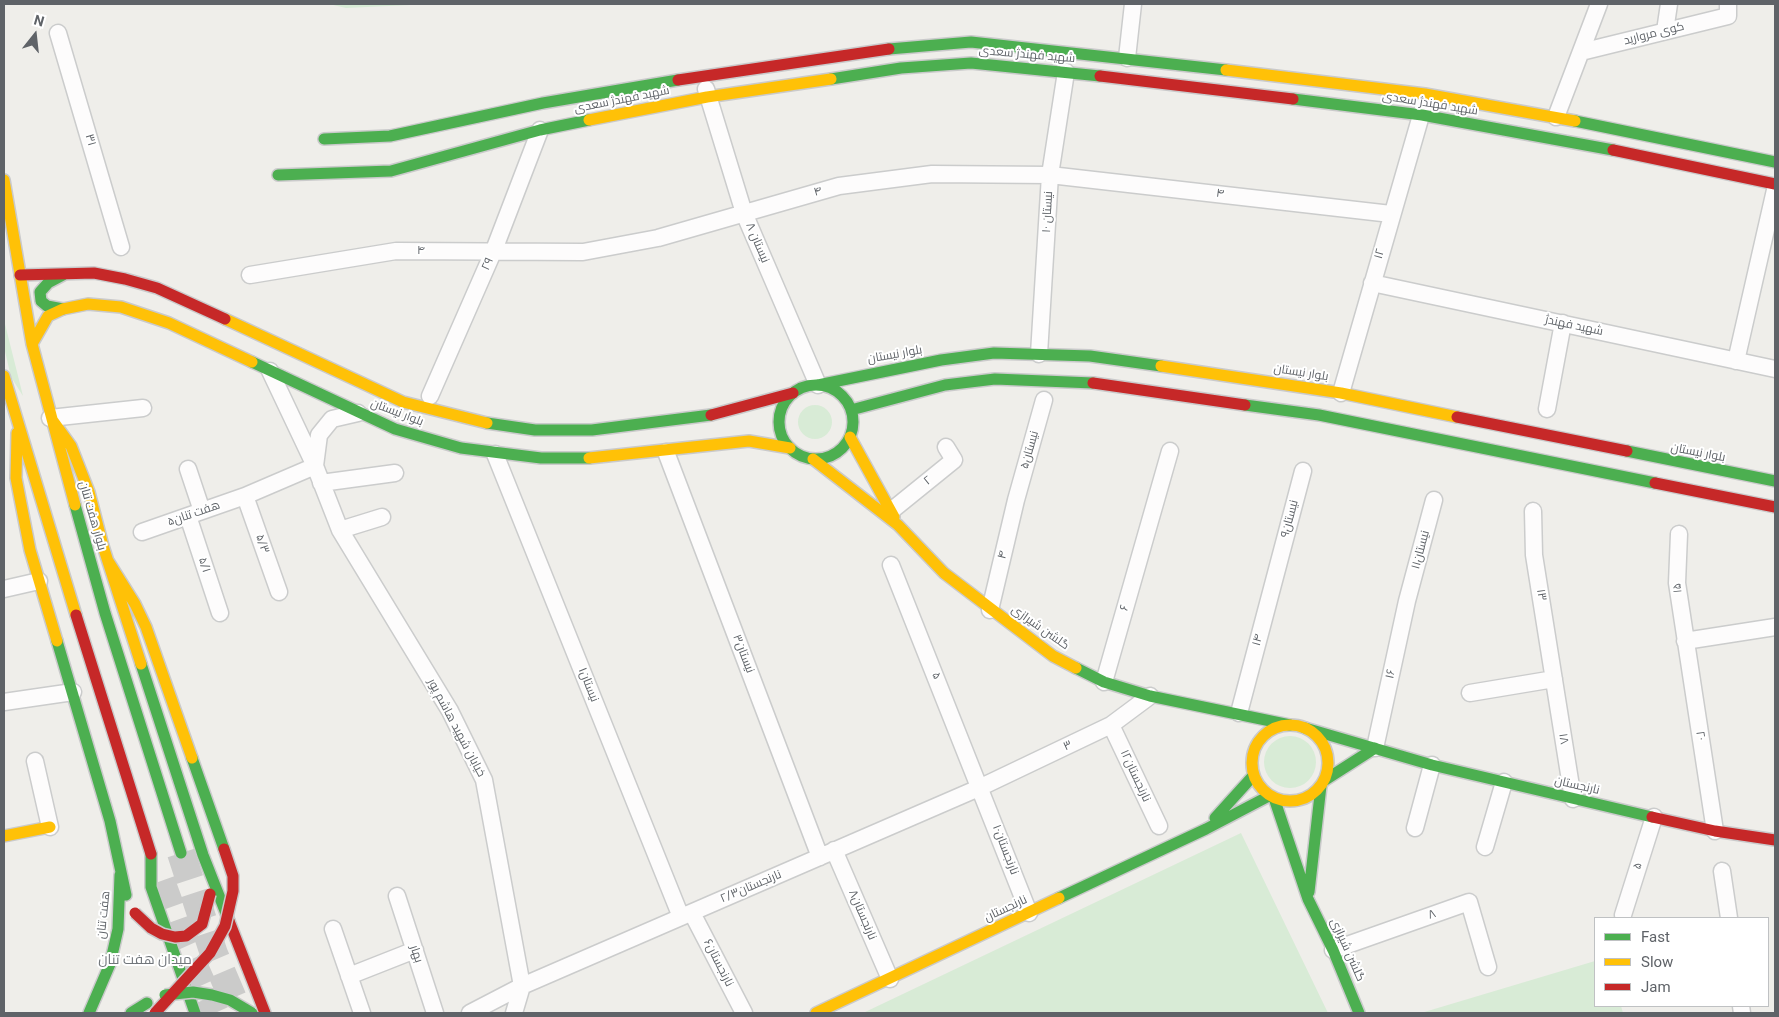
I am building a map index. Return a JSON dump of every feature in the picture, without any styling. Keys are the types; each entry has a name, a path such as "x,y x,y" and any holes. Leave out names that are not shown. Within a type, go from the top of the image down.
{"main road":[{"name":"شهید فهندژ سعدی","path":"324,139 390,136 542,103 704,76 899,47 971,42 1127,58 1425,94 1556,117 1775,162"},
{"name":"شهید فهندژ سعدی","path":"278,175 391,171 540,130 707,97 901,68 971,63 1066,72 1422,115 1549,137 1775,184"},
{"name":"بلوار هفت تنان","path":"4,180 32,344 50,418 105,613 181,853"},
{"name":"بلوار نیستان","path":"20,275 94,273 126,279 157,288 403,402 489,424 535,430 592,430 699,418 793,393"},
{"path":"63,275 48,283 40,292 41,301 47,306 63,309"},
{"name":"بلوار نیستان","path":"32,344 48,316 63,309 88,304 121,308 169,323 358,413 395,429 435,442 495,454 541,458 599,458 666,452 749,441 790,448"},
{"name":"بلوار نیستان","path":"818,385 941,360 994,354 1090,356 1342,393 1775,481"},
{"path":"4,376 17,426 151,854 151,887 195,1013"},
{"path":"851,410 945,385 995,379 1087,382 1319,415 1775,507"},
{"path":"818,385 838,393 851,410 853,419 850,437 835,454 825,458 813,459 804,457 790,448 782,438 779,426 780,414 785,402 793,393 809,386 818,385"},
{"path":"50,418 72,446 89,492 108,561 204,855 265,1013"},
{"path":"17,426 16,478 28,541 110,821 120,875 126,895 135,913 151,928 162,934 175,937 186,936 202,924 207,912 210,894 204,855"},
{"name":"گلشن شیرازی","path":"850,437 894,518"},
{"name":"گلشن شیرازی","path":"813,459 894,518 944,573 990,610 1053,656 1104,682 1150,696 1233,716 1290,725"},
{"path":"108,561 135,604 146,627 233,876 233,891 225,926 210,953 155,1013"},
{"path":"1308,899 1323,783 1328,768 1328,756 1323,744 1315,734 1305,728 1290,725 1268,731 1251,744 1253,776 1259,787 1271,797 1286,802 1300,801 1312,795 1323,783 1375,748"},
{"name":"نارنجستان","path":"1305,728 1432,765 1573,799 1715,831 1775,840"},
{"path":"1206,829 1253,776"},
{"name":"گلشن شیرازی","path":"1271,797 1308,899 1333,950 1359,1013"},
{"name":"نارنجستان","path":"816,1013 1029,914 1271,797"},
{"path":"4,836 50,827"},
{"name":"هفت تنان","path":"89,1013 110,964 118,929 120,875"},
{"path":"131,1013 146,1003 164,995 193,992 230,1000 252,1013"}],"street":[{"path":"1127,58 1133,4"},
{"path":"1556,117 1599,4"},
{"path":"1665,31 1668,4"},
{"name":"کوی مروارید","path":"1581,52 1665,31 1728,10"},
{"name":"۳۱","path":"58,33 121,247"},
{"name":"نیستان ۱۰","path":"1039,354 1050,175 1066,72"},
{"name":"نیستان ۸","path":"704,76 707,97 744,213 818,385"},
{"name":"۱۲","path":"1342,393 1391,214 1422,115 1425,94"},
{"name":"۲۹","path":"430,396 494,250 540,130"},
{"name":"۴","path":"250,275 396,251 494,250 583,252 658,238 839,186 932,174 1050,175 1391,214"},
{"path":"1736,361 1775,190"},
{"name":"شهید فهندژ","path":"1372,283 1775,369"},
{"path":"1547,409 1564,323"},
{"name":"خیابان شهید هاشم پور","path":"270,371 315,466 340,530 450,711 484,780 522,986 514,1013"},
{"name":"۵نیستان","path":"1016,500 1044,400"},
{"path":"50,418 143,408"},
{"name":"خیابان شهید هاشم پور","path":"315,466 319,435 332,418 358,413"},
{"name":"۲","path":"894,518 954,460 946,447"},
{"name":"۶","path":"1104,682 1170,451"},
{"name":"۳نیستان","path":"666,452 827,853"},
{"name":"۱نیستان","path":"495,454 686,915"},
{"name":"هفت تنان۵","path":"142,532 245,496 315,466"},
{"name":"۵/۱","path":"188,469 195,514 220,613"},
{"name":"۹نیستان","path":"1278,567 1303,471"},
{"path":"321,483 395,473"},
{"name":"۵/۳","path":"245,496 279,592"},
{"name":"۴","path":"990,610 1016,500"},
{"name":"۱۱نیستان","path":"1407,601 1434,500"},
{"name":"۱۳","path":"1534,511 1534,555 1554,679"},
{"path":"340,530 382,517"},
{"name":"۱۵","path":"1679,534 1676,583 1685,640"},
{"name":"۵","path":"891,565 981,787"},
{"name":"۱۴","path":"1233,716 1278,567"},
{"path":"4,589 39,581"},
{"name":"۱۶","path":"1375,748 1407,601"},
{"path":"1685,640 1775,627"},
{"name":"۲۰","path":"1685,640 1715,831"},
{"path":"1470,693 1554,679"},
{"name":"۱۸","path":"1554,679 1573,799"},
{"path":"4,702 73,692"},
{"name":"۳","path":"981,787 1111,725 1150,696"},
{"name":"۱۲نارنجستان","path":"1111,725 1159,826"},
{"path":"35,761 50,827"},
{"path":"1415,828 1432,765"},
{"path":"1486,848 1504,782"},
{"name":"۲/۳نارنجستان","path":"470,1013 522,986 981,787"},
{"name":"۱۰نارنجستان","path":"981,787 1029,914"},
{"name":"۵","path":"1623,915 1654,817"},
{"name":"۸نارنجستان","path":"827,853 890,979"},
{"path":"1722,871 1728,917"},
{"name":"بهار","path":"397,896 435,1013"},
{"name":"۸","path":"1333,950 1469,902 1488,967"},
{"name":"۶نارنجستان","path":"686,915 744,1013"},
{"path":"333,929 362,1013"},
{"path":"349,976 414,950"}],"green space":[{"path":"329,4 431,4 346,8"},
{"path":"4,320 23,396 11,377 4,347"},
{"path":"815,405 827,410 832,422 827,434 815,439 803,434 798,422 803,410"},
{"path":"1290,736 1304,740 1312,748 1316,762 1312,776 1304,784 1290,788 1276,784 1268,776 1264,762 1268,748 1276,740"},
{"path":"1241,833 1328,1013 863,1013"},
{"path":"1594,961 1594,1007 1621,1007 1623,1013 1421,1013"}],"tunnel":[{"path":"181,853 214,954 239,1013"},
{"path":"161,881 184,944 215,1013"}],"traffic: fast":[{"path":"889,49 971,42 1226,70"},
{"path":"831,79 901,68 971,63 1100,76"},
{"path":"324,139 390,136 543,103 678,80"},
{"path":"1293,99 1422,115 1613,150"},
{"path":"278,175 391,171 540,130 589,120"},
{"path":"1575,121 1775,162"},
{"path":"63,275 48,283 40,292 41,301 47,306 63,309"},
{"path":"818,385 941,360 994,353 1090,356 1161,366"},
{"path":"252,362 395,429 461,448 541,458 589,458"},
{"path":"851,410 945,385 995,379 1093,383"},
{"path":"816,385 830,388 842,396 850,408 853,422 850,436 842,448 830,456 816,459 802,456 790,448 782,436 779,422 782,408 790,396 802,388 816,385"},
{"path":"1245,405 1319,415 1655,483"},
{"path":"487,423 535,430 592,430 711,415"},
{"path":"1627,451 1775,481"},
{"path":"75,505 105,613 181,853"},
{"path":"57,641 110,821 126,895"},
{"path":"141,664 203,855 229,921"},
{"path":"1076,668 1104,682 1150,696 1290,725"},
{"path":"1305,728 1432,765 1652,817"},
{"path":"1325,780 1375,748"},
{"path":"192,758 224,849"},
{"path":"1215,818 1253,776"},
{"path":"1309,892 1321,786"},
{"path":"1059,898 1206,829 1269,796"},
{"path":"1274,798 1308,899 1333,950 1359,1013"},
{"path":"151,854 151,887 195,1013"},
{"path":"89,1013 110,964 118,929 120,875"},
{"path":"165,995 193,992 212,995 230,1000 252,1013"},
{"path":"131,1013 147,1003"}],"traffic: slow":[{"path":"1226,70 1425,94 1575,121"},
{"path":"589,120 707,97 831,79"},
{"path":"4,180 32,344 75,505"},
{"path":"32,344 48,316 63,309 88,304 121,307 169,323 252,362"},
{"path":"225,319 403,402 487,423"},
{"path":"1161,366 1341,393 1457,417"},
{"path":"4,376 76,615"},
{"path":"53,421 71,446 89,492 103,546 141,664"},
{"path":"17,433 16,478 30,550 57,641"},
{"path":"850,437 894,517"},
{"path":"589,458 749,441 790,448"},
{"path":"813,459 898,525 944,573 1053,656 1076,668"},
{"path":"108,561 135,604 146,627 192,758"},
{"path":"1290,725 1305,728 1317,736 1325,748 1328,763 1325,778 1317,790 1305,798 1290,801 1275,798 1263,790 1255,778 1252,763 1255,748 1263,736 1275,728 1290,725"},
{"path":"4,836 50,827"},
{"path":"816,1013 1059,898"}],"traffic: jam":[{"path":"678,80 889,49"},
{"path":"1100,76 1293,99"},
{"path":"1613,150 1775,184"},
{"path":"20,275 94,273 125,279 157,288 225,319"},
{"path":"1093,383 1245,405"},
{"path":"711,415 793,393"},
{"path":"1457,417 1627,451"},
{"path":"1655,483 1775,507"},
{"path":"76,615 151,854"},
{"path":"1652,817 1715,831 1775,840"},
{"path":"155,1013 210,953 225,926 233,891 233,876 224,849"},
{"path":"135,913 151,928 162,934 175,937 186,936 202,924 210,894"},
{"path":"229,921 265,1013"}],"district":[{"name":"میدان هفت تنان","path":"145,960"}]}
